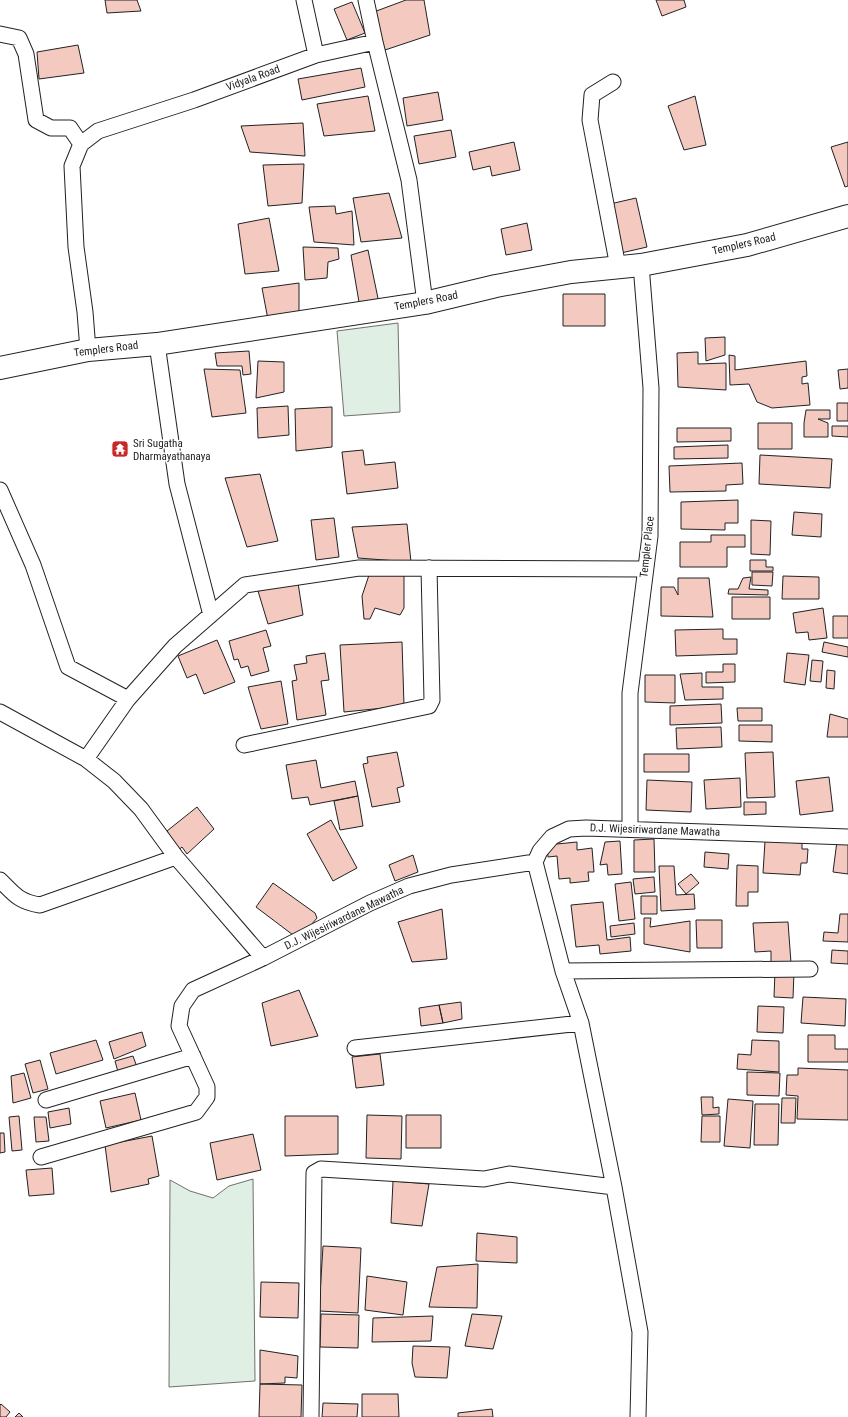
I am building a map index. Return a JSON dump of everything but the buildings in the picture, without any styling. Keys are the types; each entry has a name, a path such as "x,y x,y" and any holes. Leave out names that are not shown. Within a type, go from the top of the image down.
{"main road":[{"name":"Templers Road","path":"0,368 88,350 157,344 425,304 496,286 571,272 629,267 747,245 848,216"}],"street":[{"path":"304,0 316,55"},
{"path":"366,0 375,42 410,180 425,304"},
{"path":"0,34 19,38 26,54 36,120 51,128 70,128 81,144 72,166 76,247 85,312 88,350"},
{"name":"Vidyala Road","path":"81,144 98,131 194,100 316,55 375,42"},
{"path":"613,82 592,95 590,120 618,267"},
{"name":"Templer Place","path":"630,829 630,693 650,536 651,388 641,265"},
{"path":"157,344 177,484 211,615"},
{"path":"0,490 33,565 68,668 128,699"},
{"path":"86,758 128,699 175,646 245,585 359,568 645,569"},
{"path":"244,745 429,706 432,700 429,568"},
{"path":"0,712 86,758 114,782 141,809 176,857 263,958"},
{"name":"D.J. Wijesiriwardane Mawatha","path":"41,1157 196,1112 207,1097 207,1087 179,1026 182,1006 193,990 263,958 370,902 409,886 451,875 535,862 540,851 552,837 569,829 630,829 848,837"},
{"path":"0,880 19,899 28,903 40,905 176,857"},
{"path":"535,862 563,971 581,1023 614,1187 640,1332 638,1417"},
{"path":"563,971 810,969"},
{"path":"355,1048 581,1023"},
{"path":"46,1100 193,1056"},
{"path":"311,1417 314,1173 321,1169 484,1179 508,1174 614,1187"}],"green space":[{"path":"398,323 400,412 344,416 337,331"},
{"path":"253,1179 255,1381 169,1387 170,1180 190,1191 213,1198 229,1186"}],"place":[{"name":"Sri Sugatha Dharmayathanaya","path":"120,449"}]}
